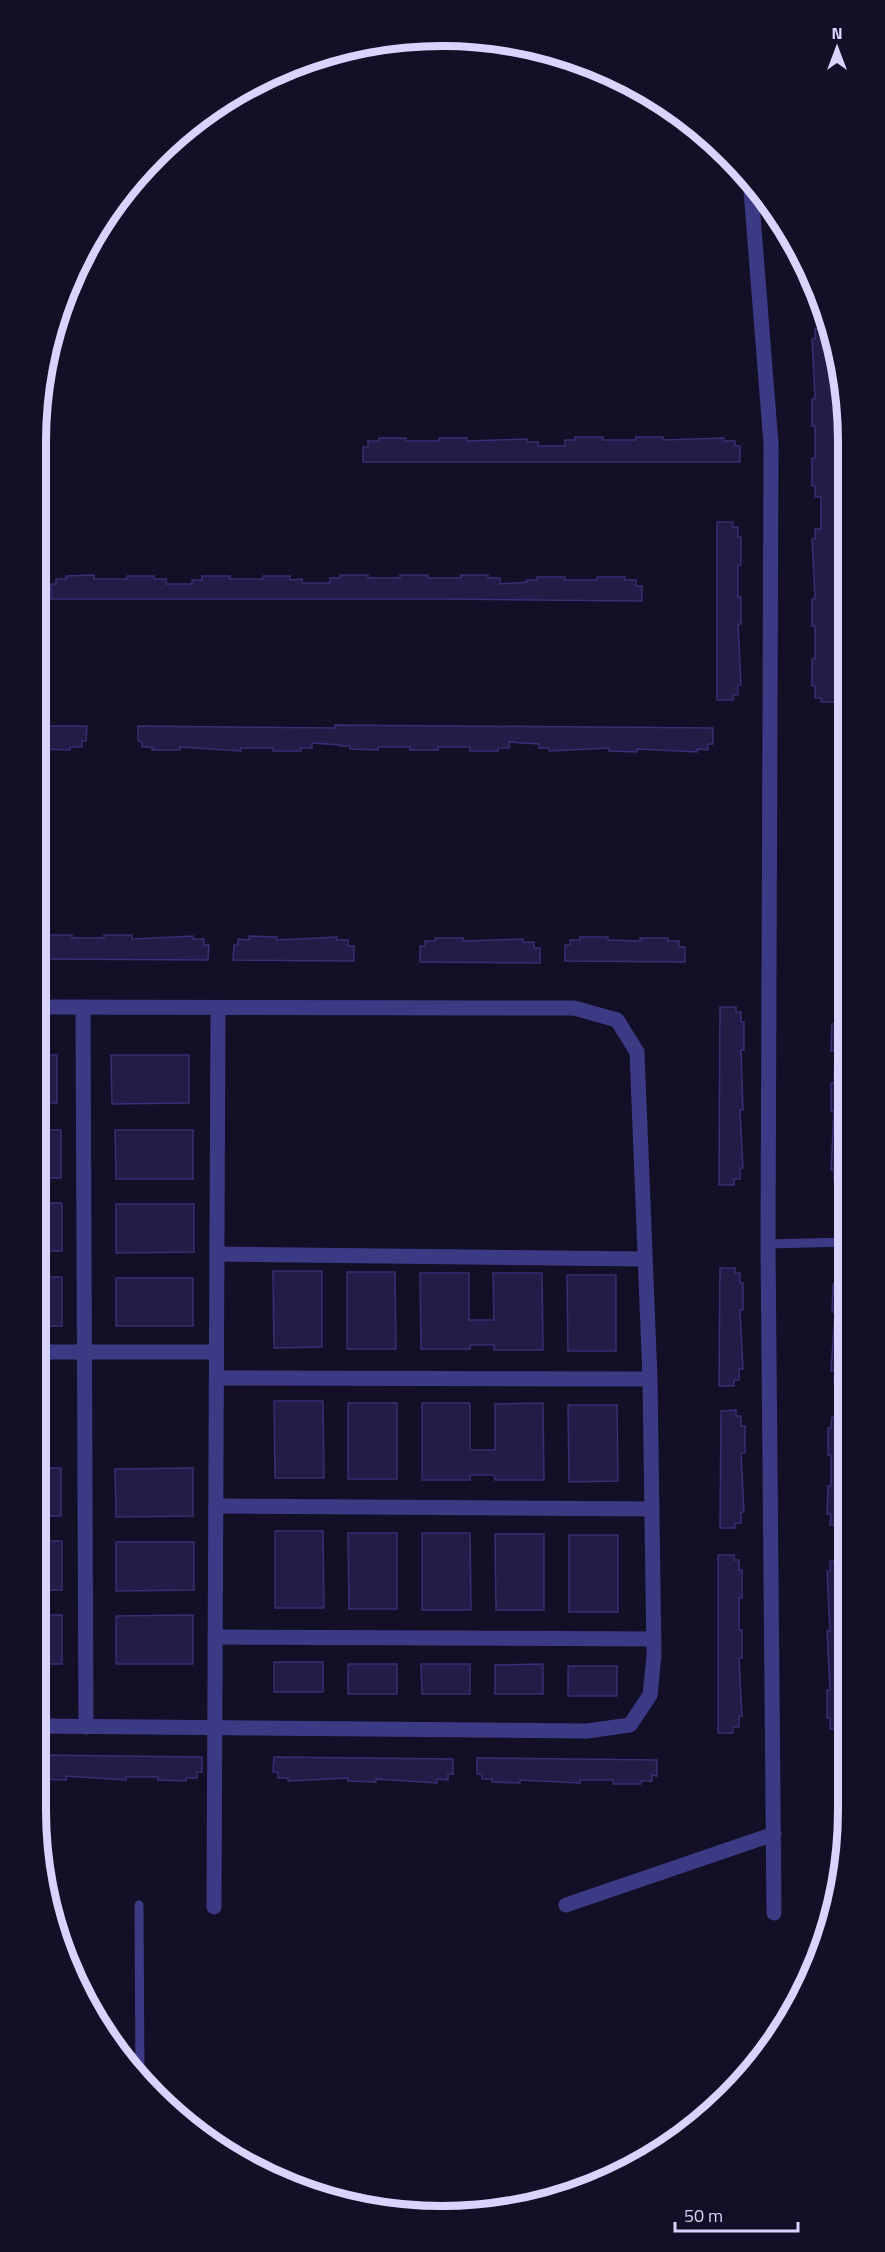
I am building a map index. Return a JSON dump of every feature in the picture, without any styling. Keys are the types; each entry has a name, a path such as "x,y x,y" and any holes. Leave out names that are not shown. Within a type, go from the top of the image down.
{"street":[{"path":"751,194 771,444 768,1244 774,1913"},
{"path":"46,1007 574,1008 617,1020 637,1052 650,1379 654,1639 650,1695 630,1725 587,1731 46,1726"},
{"path":"83,1007 86,1727"},
{"path":"214,1907 218,1009"},
{"path":"217,1254 645,1259"},
{"path":"46,1352 217,1353"},
{"path":"217,1378 650,1379"},
{"path":"216,1506 652,1509"},
{"path":"215,1637 654,1639"},
{"path":"566,1905 774,1834"}],"lane":[{"path":"768,1244 838,1242"},
{"path":"139,1905 140,2065"}],"building":[{"path":"815,329 821,329 831,365 836,400 836,702 821,702 821,698 815,698 815,686 812,686 815,626 812,626 812,599 815,599 812,539 815,539 815,529 821,529 821,497 815,497 815,486 812,486 815,426 812,426 812,399 815,399 812,339 815,339"},
{"path":"575,437 603,437 603,440 636,440 636,437 663,437 663,440 724,438 724,441 735,441 735,446 740,446 740,462 363,462 363,447 368,447 368,441 379,441 379,438 406,438 406,441 439,441 439,438 467,438 467,441 527,439 527,442 538,442 538,446 565,446 565,440 575,440"},
{"path":"717,522 733,522 733,527 738,527 738,537 741,537 738,597 741,597 741,624 738,624 741,685 738,685 738,695 733,695 733,700 717,700"},
{"path":"94,575 94,579 154,576 154,579 166,579 166,584 192,584 192,580 202,580 202,576 263,579 263,576 290,576 290,580 302,579 302,583 330,583 330,578 340,578 340,575 368,575 368,578 428,575 428,578 461,578 461,575 488,575 488,578 500,578 500,584 527,582 527,580 537,580 537,577 597,580 597,577 625,577 625,580 636,580 636,586 642,586 642,601 51,599 51,584 56,584 56,579 66,579 66,576"},
{"path":"335,725 713,728 713,744 708,744 708,750 697,749 697,752 637,749 637,752 609,751 609,748 549,751 549,748 539,748 539,744 509,742 509,748 498,748 498,751 470,751 470,747 438,747 438,750 410,750 410,747 378,747 378,750 350,749 350,746 312,743 312,748 301,748 301,751 241,748 241,751 180,747 180,750 152,750 152,747 142,747 142,742 138,741 138,726 335,728"},
{"path":"46,726 87,726 86,741 82,741 82,747 70,747 70,750 46,749"},
{"path":"46,935 104,938 104,935 132,935 132,939 193,936 193,939 204,939 204,945 209,945 208,960 46,959"},
{"path":"249,936 277,937 277,940 337,937 337,940 348,940 348,946 354,946 354,961 233,960 234,945 238,945 238,939 249,940"},
{"path":"580,937 608,937 608,940 640,941 640,938 668,938 668,941 679,941 679,947 685,947 685,962 565,961 565,945 570,945 570,940 580,940"},
{"path":"435,938 463,938 463,941 523,939 523,942 534,942 534,948 540,948 540,963 420,962 420,946 425,946 425,941 435,941"},
{"path":"720,1007 736,1007 736,1012 741,1012 741,1022 744,1022 744,1050 741,1050 743,1110 740,1110 743,1168 740,1168 740,1179 734,1179 734,1185 719,1185"},
{"path":"838,1018 838,1181 834,1181 834,1170 831,1170 834,1111 831,1111 831,1083 834,1083 835,1051 831,1051 832,1024 835,1024"},
{"path":"46,1055 57,1055 57,1103 46,1103"},
{"path":"111,1055 189,1055 189,1103 112,1104"},
{"path":"46,1130 61,1130 61,1178 46,1178"},
{"path":"115,1130 193,1130 193,1179 116,1179"},
{"path":"46,1203 62,1203 62,1251 46,1251"},
{"path":"116,1204 194,1204 194,1252 116,1253"},
{"path":"836,1259 838,1259 838,1382 834,1382 835,1371 831,1371 835,1312 832,1312 833,1284 836,1284"},
{"path":"720,1268 735,1268 735,1273 740,1273 740,1283 743,1283 743,1310 740,1310 743,1369 739,1369 739,1380 734,1380 734,1386 719,1386"},
{"path":"273,1271 322,1271 322,1347 274,1348"},
{"path":"347,1272 395,1272 396,1349 347,1349"},
{"path":"420,1273 469,1273 469,1320 494,1320 493,1273 542,1273 543,1350 494,1350 494,1345 470,1345 470,1349 421,1349"},
{"path":"567,1275 616,1275 616,1351 568,1351"},
{"path":"46,1277 62,1277 62,1326 46,1326"},
{"path":"116,1278 193,1278 193,1326 116,1326"},
{"path":"274,1401 323,1401 324,1478 275,1478"},
{"path":"348,1403 397,1403 397,1479 348,1479"},
{"path":"422,1403 470,1403 470,1450 495,1450 495,1404 543,1403 544,1480 495,1480 494,1475 470,1475 470,1480 422,1480"},
{"path":"568,1405 617,1405 618,1481 569,1482"},
{"path":"736,1410 736,1416 741,1416 741,1426 745,1426 745,1453 741,1453 744,1512 741,1512 741,1523 735,1523 735,1528 720,1528 721,1411"},
{"path":"832,1417 838,1417 838,1525 830,1525 831,1514 827,1514 828,1486 831,1486 828,1428 831,1428"},
{"path":"46,1468 61,1468 61,1516 46,1516"},
{"path":"193,1468 193,1516 116,1517 115,1469"},
{"path":"275,1531 323,1531 324,1608 275,1608"},
{"path":"348,1533 397,1533 397,1609 349,1609"},
{"path":"422,1533 470,1533 471,1610 422,1610"},
{"path":"495,1534 544,1534 544,1610 496,1610"},
{"path":"569,1535 618,1535 618,1612 569,1612"},
{"path":"46,1541 62,1541 62,1590 46,1590"},
{"path":"116,1542 194,1542 194,1590 116,1591"},
{"path":"718,1555 734,1555 734,1560 739,1560 739,1570 742,1570 739,1630 742,1630 742,1658 739,1658 742,1716 739,1716 739,1727 733,1727 733,1733 718,1733"},
{"path":"835,1556 838,1556 838,1734 835,1734 835,1729 830,1729 830,1718 827,1718 827,1690 830,1690 827,1631 830,1631 827,1571 830,1571 830,1561 835,1561"},
{"path":"46,1615 62,1615 62,1664 46,1664"},
{"path":"193,1615 193,1664 116,1664 116,1616"},
{"path":"274,1662 323,1662 323,1692 274,1692"},
{"path":"348,1664 397,1664 397,1694 348,1694"},
{"path":"421,1664 470,1664 470,1694 422,1694"},
{"path":"543,1664 543,1694 495,1694 495,1665"},
{"path":"568,1666 617,1666 617,1696 568,1696"},
{"path":"46,1755 202,1757 202,1772 197,1772 197,1778 186,1778 186,1781 158,1780 158,1777 126,1777 126,1780 66,1776 66,1780 46,1779"},
{"path":"274,1757 453,1759 453,1774 448,1774 448,1780 437,1779 437,1783 376,1779 376,1782 348,1781 348,1778 288,1781 288,1778 278,1778 278,1772 273,1772"},
{"path":"477,1758 657,1760 657,1776 652,1775 652,1781 641,1781 641,1784 613,1784 613,1780 580,1780 580,1783 520,1780 520,1783 492,1782 492,1779 482,1779 482,1774 477,1774"}]}
